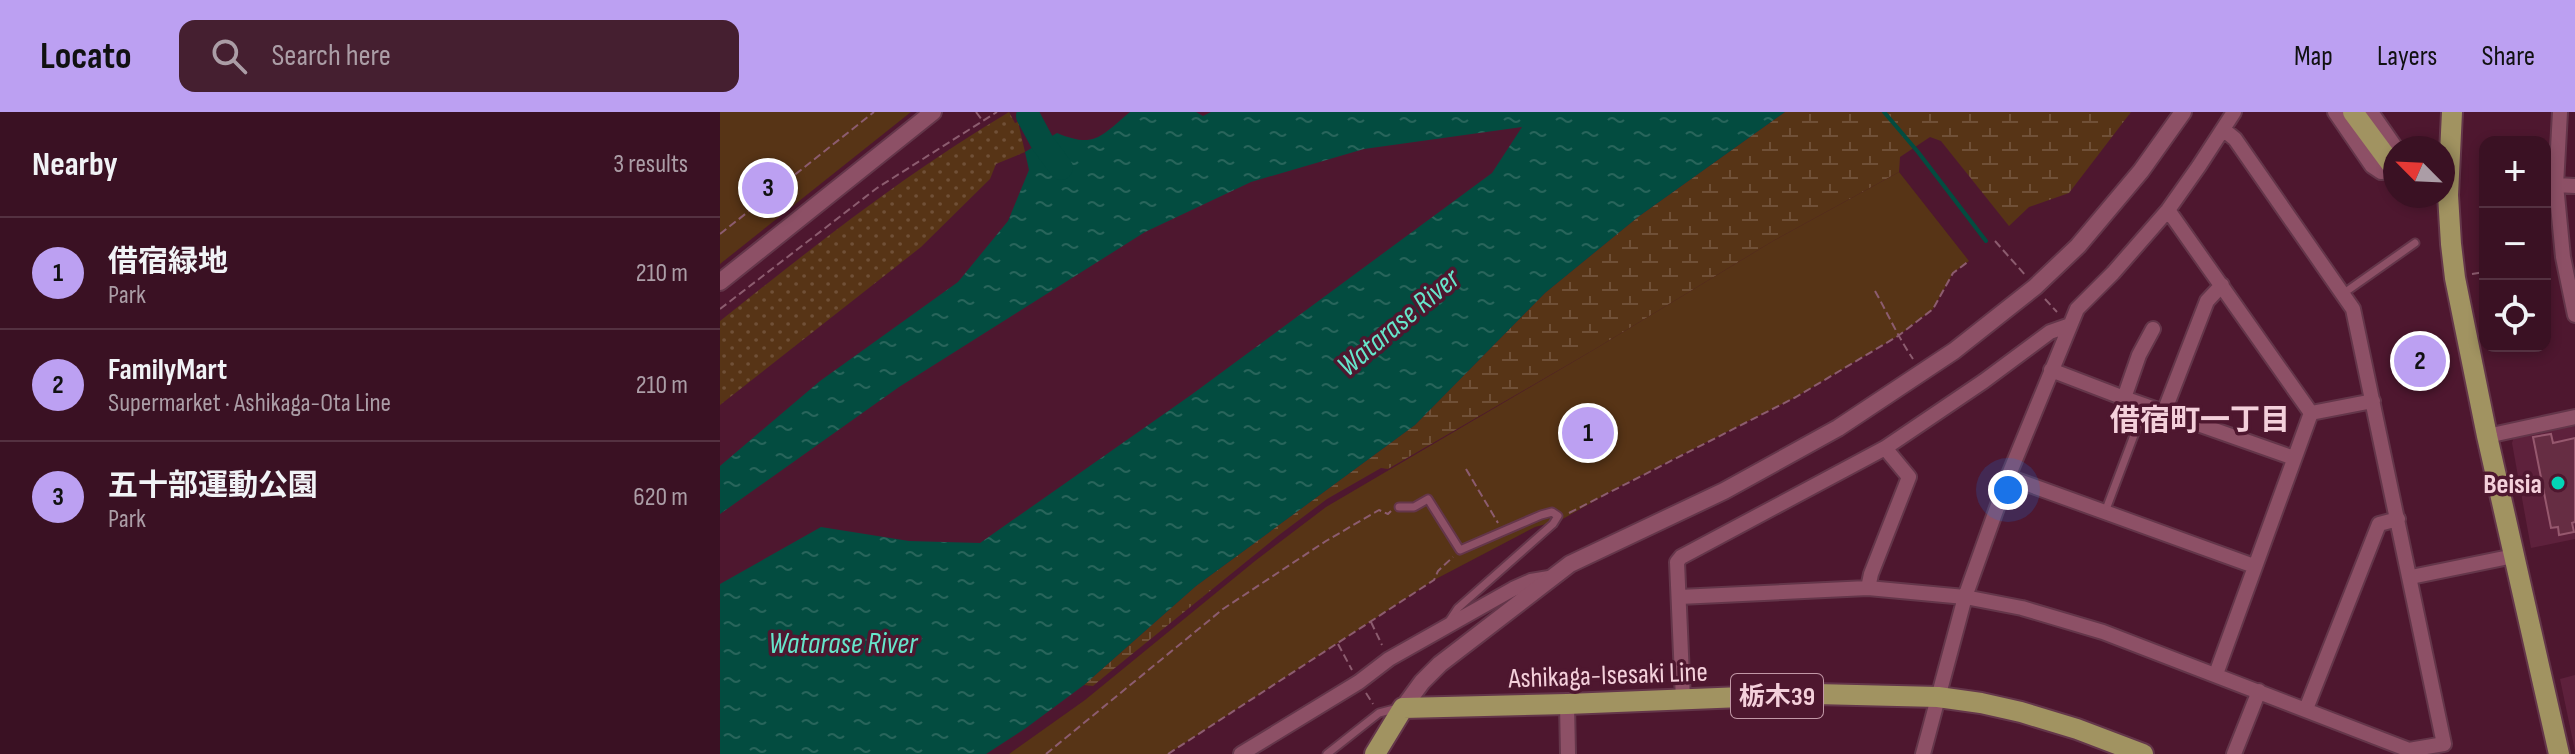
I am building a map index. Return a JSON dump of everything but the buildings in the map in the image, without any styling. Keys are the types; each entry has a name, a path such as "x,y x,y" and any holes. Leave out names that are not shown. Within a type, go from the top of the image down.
{"main road":[{"path":"2353,112 2383,153"},
{"path":"2450,136 2452,112"},
{"path":"2447,208 2455,278 2487,436 2559,754"},
{"name":"Ashikaga-Isesaki Line","path":"1403,708 1829,694 1938,697 2021,712 2143,754"},
{"path":"1375,754 1403,708"}],"street":[{"path":"720,282 933,112"},
{"path":"1403,708 1440,664 1570,564 1737,484 1838,428 1954,351 2060,264 2123,194 2183,112"},
{"path":"1683,700 1677,562 1681,557 1885,448 2065,321 2113,273 2168,210 2234,112"},
{"path":"2335,112 2372,166 2383,172"},
{"path":"2371,112 2388,136"},
{"path":"2560,112 2556,185 2563,257 2575,315"},
{"path":"1679,597 1868,588 1965,597 2061,618 2216,674 2409,750 2445,749 2353,309 2235,139 2224,130"},
{"path":"2556,185 2575,186"},
{"path":"2168,210 2311,413"},
{"path":"2164,412 2207,301 2222,285"},
{"path":"1923,754 1965,597 2051,370 2065,321"},
{"path":"2124,398 2142,347 2153,329"},
{"path":"2051,370 2294,458"},
{"path":"2311,413 2373,401"},
{"path":"2216,674 2311,413"},
{"path":"2487,436 2575,417"},
{"path":"1868,588 1909,477 1885,448"},
{"path":"2008,477 2254,566"},
{"path":"2306,709 2379,524 2398,519"},
{"path":"2411,577 2514,556"},
{"path":"1241,754 1359,682 1389,659 1513,589 1549,578"},
{"path":"2234,754 2259,691"},
{"path":"1567,704 1568,754"}],"lane":[{"path":"2344,293 2415,243"},
{"path":"2105,512 2145,406"},
{"path":"1399,507 1414,507 1428,499 1460,550 1541,515 1552,512 1558,516 1557,521 1458,608 1445,629"},
{"path":"1327,754 1379,713 1403,708"}],"path":[{"path":"720,234 874,112"},
{"path":"976,112 982,120"},
{"path":"720,309 877,188 997,112"},
{"path":"1995,241 2030,282"},
{"path":"1558,516 1796,397 1898,336 1933,309 1953,273 1969,261"},
{"path":"2472,274 2479,273"},
{"path":"1875,291 1898,336 1918,366"},
{"path":"2041,295 2065,321"},
{"path":"1466,469 1502,531"},
{"path":"1046,754 1223,609 1379,510 1388,514 1399,507"},
{"path":"1168,754 1434,580 1438,571 1460,550"},
{"path":"1370,621 1387,654"},
{"path":"1337,643 1355,676"}],"shaded area":[{"path":"2575,426 2575,539 2531,548 2512,443 2514,437"},
{"path":"2575,675 2575,751 2560,679"}],"green space":[{"path":"720,112 911,112 720,264"},
{"path":"1009,112 1015,123 1018,122 1025,152 996,164 990,179 921,247 720,405 720,321 897,185"},
{"path":"1785,112 2131,112 2069,193 2029,207 2009,226 1941,141 1930,137 1900,157 1899,172 1773,241 1388,469 1381,468 1327,499 1093,686 1084,685 1196,586 1415,425 1545,293 1638,217"},
{"path":"1899,172 1969,261 1953,273 1933,309 1898,336 1796,397 1624,484 1561,520 1535,527 1434,580 1168,754 1009,754 1085,700 1326,507 1773,241"}],"water":[{"name":"Watarase River","path":"1130,112 1196,112 1203,116 1211,112 1785,112 1638,217 1545,293 1415,425 1196,586 1084,685 986,754 720,754 720,584 821,527 909,541 980,543 1191,395 1492,173 1522,127 1364,149 1251,182 1145,232 899,387 720,514 720,466 820,381 958,282 1008,221 1029,170 1025,152 1057,133 1080,140 1097,138"}],"waterway":[{"path":"1884,112 1986,241"},
{"path":"1028,116 1061,168"}],"place":[{"name":"五十部運動公園","path":"768,188"},
{"name":"FamilyMart","path":"2420,361"},
{"name":"借宿緑地","path":"1588,433"},
{"name":"Beisia","path":"2558,483"}],"district":[{"name":"借宿町一丁目","path":"2200,420"}]}
